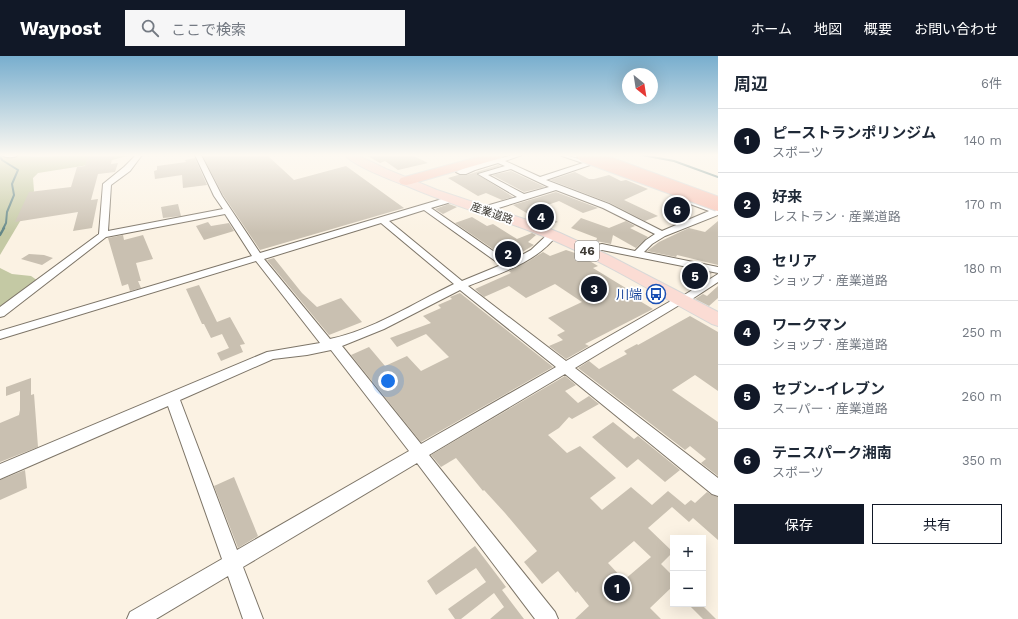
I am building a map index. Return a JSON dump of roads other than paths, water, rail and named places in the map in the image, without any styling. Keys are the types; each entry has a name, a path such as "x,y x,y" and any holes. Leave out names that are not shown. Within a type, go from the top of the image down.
{"highway":[{"path":"653,181 718,206"}],"main road":[{"name":"産業道路","path":"406,181 449,198 530,226 586,250 718,320"}],"street":[{"path":"103,235 106,184 110,181"},
{"path":"211,181 218,196 258,257 331,344 548,619"},
{"path":"495,181 523,197"},
{"path":"545,181 606,206 662,234"},
{"path":"485,211 489,208 556,187"},
{"path":"0,335 383,220 445,201 449,198"},
{"path":"638,253 648,242 718,206"},
{"path":"424,207 507,265"},
{"path":"0,313 103,235 227,210"},
{"path":"383,220 462,285 718,488"},
{"path":"0,472 271,355 295,352 331,344 381,326 462,285 532,253 552,235"},
{"path":"586,250 602,246 718,270"},
{"path":"137,619 565,367 681,301 718,277"},
{"path":"172,397 253,619"}],"waterway":[{"path":"3,229 6,223 7,212 14,195 12,184 13,181"},
{"path":"0,235 4,228"}],"railway":[{"path":"661,181 718,198"}],"place":[{"name":"テニスパーク湘南","path":"677,210"},
{"name":"ワークマン","path":"541,217"},
{"name":"好来","path":"508,254"},
{"name":"セブン-イレブン","path":"695,276"},
{"name":"セリア","path":"594,289"},
{"name":"川端","path":"656,294"},
{"name":"ピーストランポリンジム","path":"617,588"}]}
